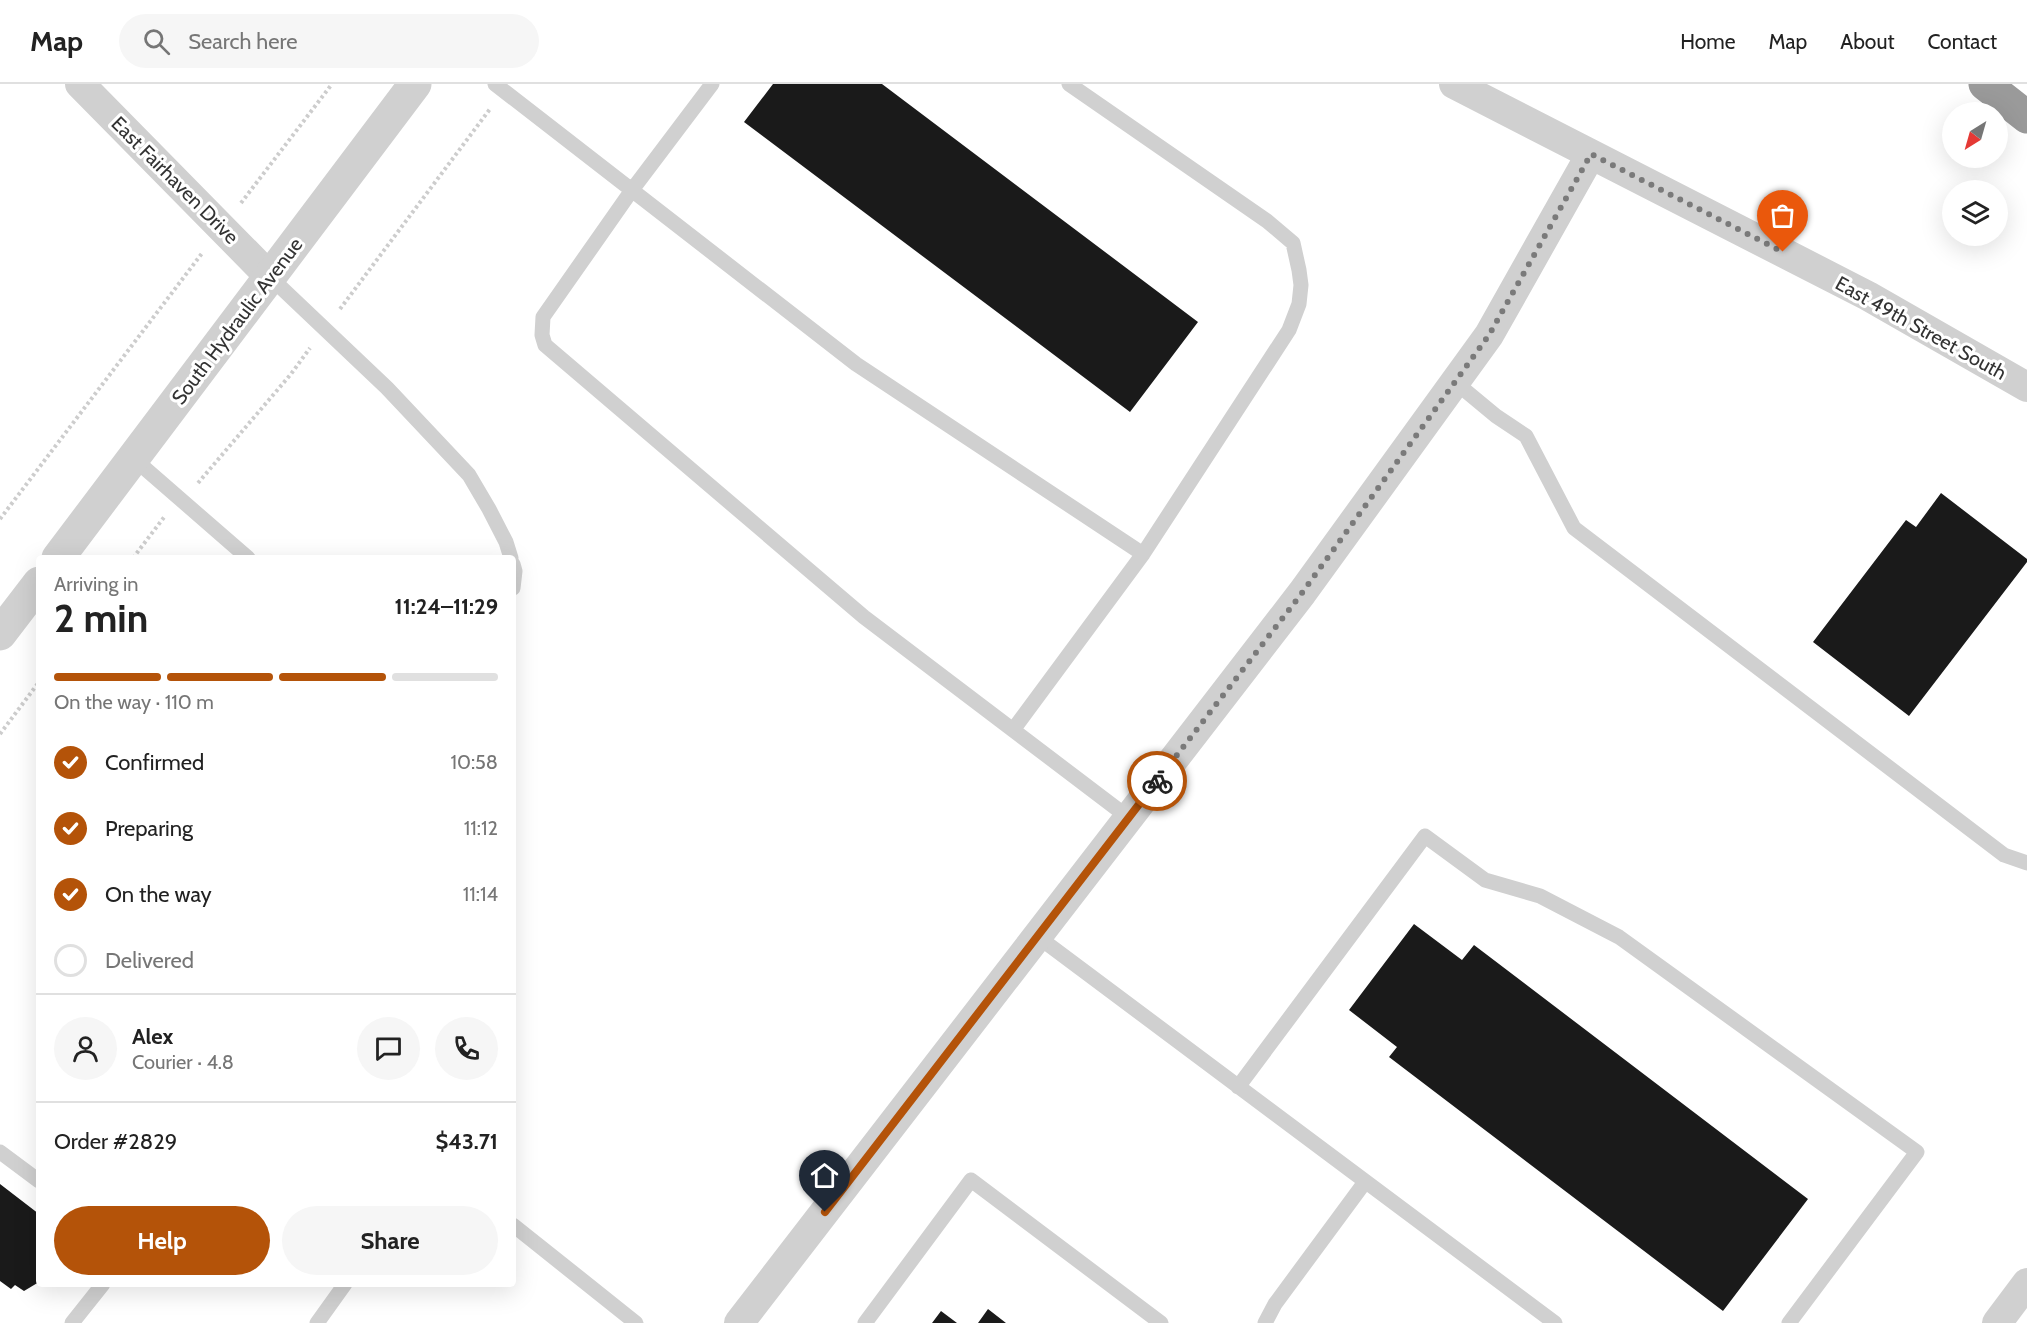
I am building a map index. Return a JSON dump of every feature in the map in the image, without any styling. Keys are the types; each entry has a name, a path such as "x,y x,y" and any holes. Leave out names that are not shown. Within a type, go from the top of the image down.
{"highway":[{"path":"1985,84 2027,117"},
{"path":"2002,84 2027,97"}],"street":[{"name":"East Fairhaven Drive","path":"80,84 270,277"},
{"name":"South Hydraulic Avenue","path":"60,555 415,84"},
{"name":"East 49th Street South","path":"1454,84 1868,296 2027,387"},
{"path":"739,1323 1302,593 1489,335 1591,154"},
{"path":"0,634 36,587"},
{"path":"1997,1323 2027,1283"}],"lane":[{"path":"495,84 856,364 1143,554"},
{"path":"712,84 632,190 543,317 542,335 545,345 864,617 1129,818"},
{"path":"1013,730 1143,554 1289,330 1299,304 1301,285 1293,243 1267,221 1069,84"},
{"path":"270,277 387,388 469,475 506,542 510,555"},
{"path":"1455,382 1496,416 1526,436 1574,528 2004,855 2027,863"},
{"path":"133,458 245,555"},
{"path":"1238,1087 1425,836 1485,880 1540,896 1619,937 1917,1152 1789,1323"},
{"path":"1038,936 1555,1323"},
{"path":"0,1152 36,1179"},
{"path":"865,1323 971,1180 1161,1323"},
{"path":"1265,1323 1275,1304 1365,1182"},
{"path":"516,1227 636,1323"},
{"path":"72,1323 101,1287"},
{"path":"317,1323 343,1287"}],"path":[{"path":"0,519 332,84"},
{"path":"0,734 36,686"}],"building":[{"path":"773,84 882,84 1198,322 1130,412 744,122"},
{"path":"1941,493 2027,559 2027,562 1909,716 1813,642 1906,520 1916,527"},
{"path":"1414,924 1462,960 1474,945 1808,1199 1723,1311 1389,1057 1397,1047 1349,1010"},
{"path":"0,1184 36,1212 36,1284 24,1291 15,1285 11,1289 0,1281"},
{"path":"988,1309 1006,1323 978,1323"},
{"path":"941,1311 957,1323 932,1323"}],"way so far":[{"path":"1157,781 1302,593 1489,335 1591,154 1783,252"}],"route":[{"path":"825,1212 1157,781"}]}
